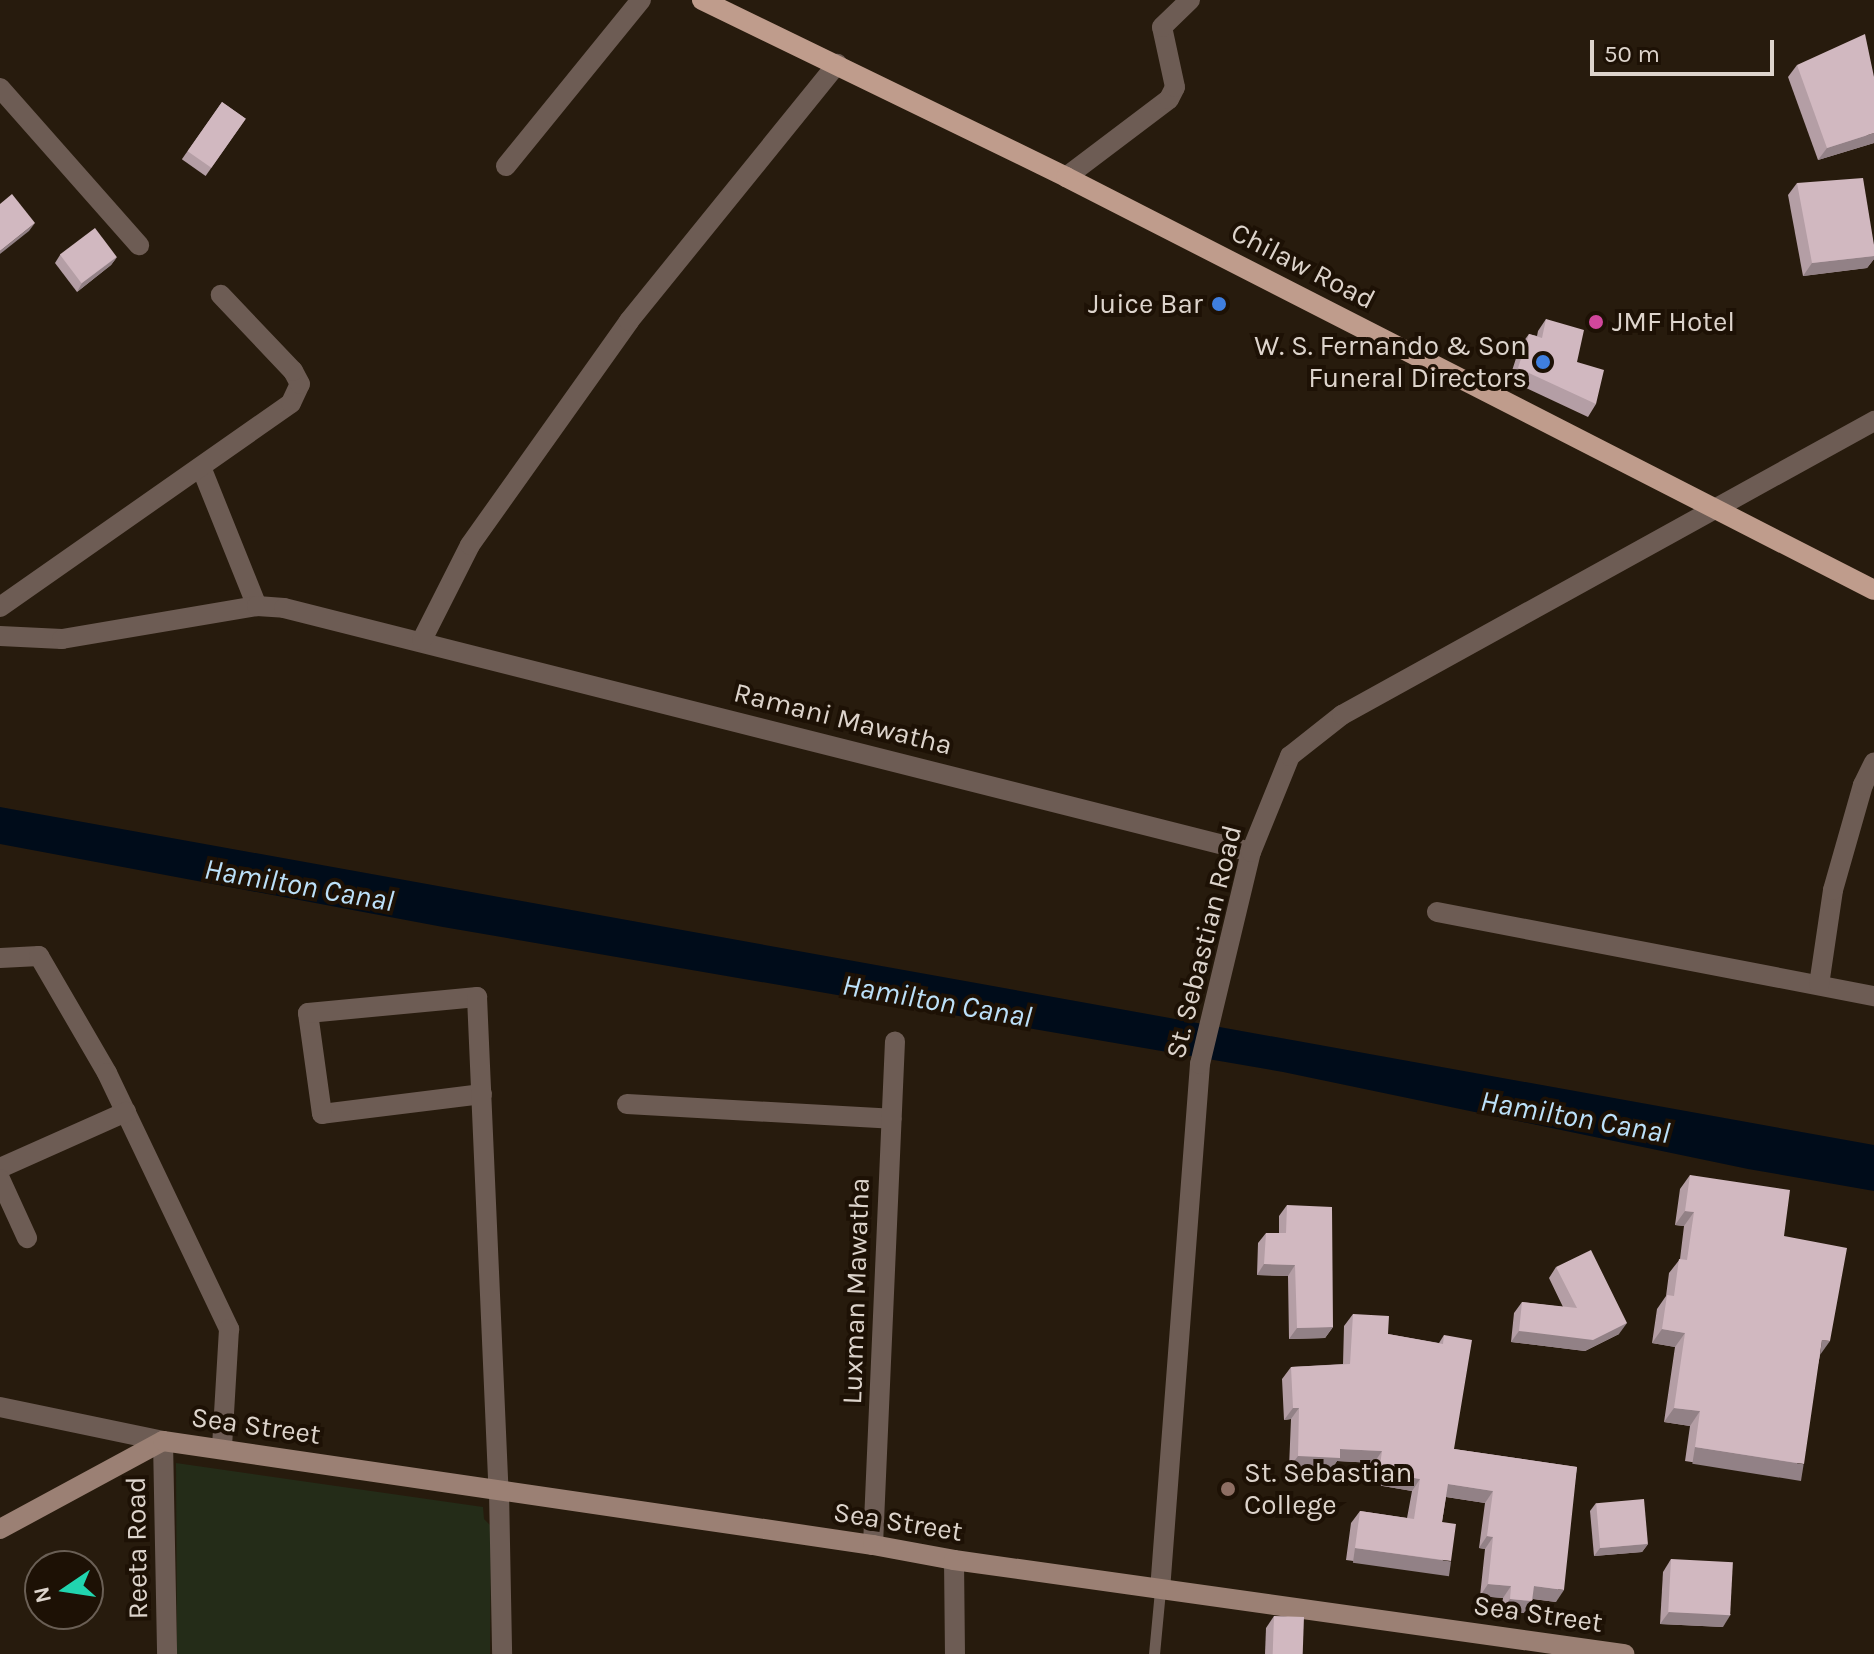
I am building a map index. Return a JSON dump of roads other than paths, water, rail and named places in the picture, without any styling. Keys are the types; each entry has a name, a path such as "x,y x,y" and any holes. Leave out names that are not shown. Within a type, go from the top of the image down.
{"main road":[{"name":"Chilaw Road","path":"702,0 1066,177 1874,590"}],"street":[{"path":"506,166 641,0"},
{"path":"1066,177 1169,99 1175,87 1162,27 1190,0"},
{"path":"422,640 470,545 629,321 837,64"},
{"path":"0,88 139,245"},
{"path":"0,607 291,403 300,384 293,371 221,295"},
{"name":"St. Sebastian Road","path":"1160,1590 1200,1064 1251,852 1290,756 1342,715 1713,507 1874,421"},
{"path":"201,467 257,606"},
{"name":"Ramani Mawatha","path":"0,636 62,639 257,606 284,608 422,640 1251,852"},
{"path":"1819,985 1833,890 1863,785 1874,762"},
{"path":"1437,912 1874,996"},
{"path":"0,958 39,956 126,1112 229,1329 222,1448"},
{"path":"482,1094 322,1114 308,1013 477,997 482,1094 499,1491 502,1654"},
{"name":"Luxman Mawatha","path":"873,1545 895,1041"},
{"path":"627,1104 892,1119"},
{"path":"0,1168 126,1112"},
{"path":"0,1179 27,1238"},
{"path":"0,1407 163,1441"},
{"path":"0,1529 163,1441"},
{"name":"Sea Street","path":"163,1441 873,1545 954,1560 1624,1654"},
{"name":"Reeta Road","path":"163,1441 167,1654"},
{"path":"954,1560 955,1654"}],"lane":[{"path":"1154,1654 1160,1590"}],"water":[{"name":"Hamilton Canal","path":"0,807 1874,1145 1874,1191 1748,1169 1283,1072 443,927 0,844"}],"place":[{"name":"Juice Bar","path":"1219,304"},
{"name":"JMF Hotel","path":"1596,322"},
{"name":"W. S. Fernando & Son Funeral Directors","path":"1543,362"},
{"name":"St. Sebastian College","path":"1228,1489"}]}
